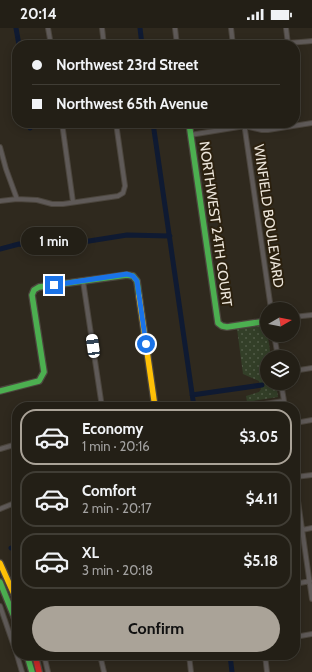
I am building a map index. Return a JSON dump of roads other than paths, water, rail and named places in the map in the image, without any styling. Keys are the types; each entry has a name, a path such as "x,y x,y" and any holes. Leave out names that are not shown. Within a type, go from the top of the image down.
{"street":[{"path":"48,28 50,40"},
{"path":"102,28 103,40"},
{"path":"175,28 177,40"},
{"path":"231,28 232,40"},
{"path":"286,28 287,40"},
{"path":"300,42 312,41"},
{"name":"WINFIELD BOULEVARD","path":"300,125 312,123"},
{"path":"63,128 73,202"},
{"path":"0,201 17,199 37,200 52,204 118,196 123,193 125,186 117,128"},
{"name":"NORTHWEST 24TH COURT","path":"189,128 218,323 227,327 260,322"},
{"path":"190,135 228,128"},
{"name":"WINFIELD BOULEVARD","path":"244,128 269,302"},
{"name":"WINFIELD BOULEVARD","path":"255,128 262,130 281,128"},
{"path":"0,147 17,199"},
{"path":"0,391 39,380 44,372 32,295 34,290 39,287 127,274 133,276 137,281 154,402"},
{"path":"83,281 101,402"},
{"path":"300,317 312,315"},
{"path":"300,370 312,368"},
{"path":"277,402 284,401 283,390"},
{"path":"300,422 312,420"},
{"path":"0,449 12,445"},
{"path":"300,477 312,475"},
{"path":"0,509 12,504"},
{"path":"300,515 311,581 312,599"},
{"path":"302,530 312,528"},
{"path":"0,562 12,590"},
{"path":"300,583 311,581"},
{"path":"0,582 12,612"},
{"path":"0,606 12,641"},
{"path":"300,636 312,634"},
{"path":"18,660 22,672"},
{"path":"28,660 32,672"},
{"path":"36,660 39,672"},
{"path":"45,660 48,672"},
{"path":"101,660 104,672"},
{"path":"190,660 191,672"},
{"path":"265,660 267,672"}],"waterway":[{"path":"16,28 18,40"},
{"path":"140,28 141,40"},
{"path":"154,128 193,402"},
{"path":"0,249 19,244 43,246 64,245 127,235 170,236"},
{"path":"192,395 260,385"},
{"path":"231,660 232,672"}]}
